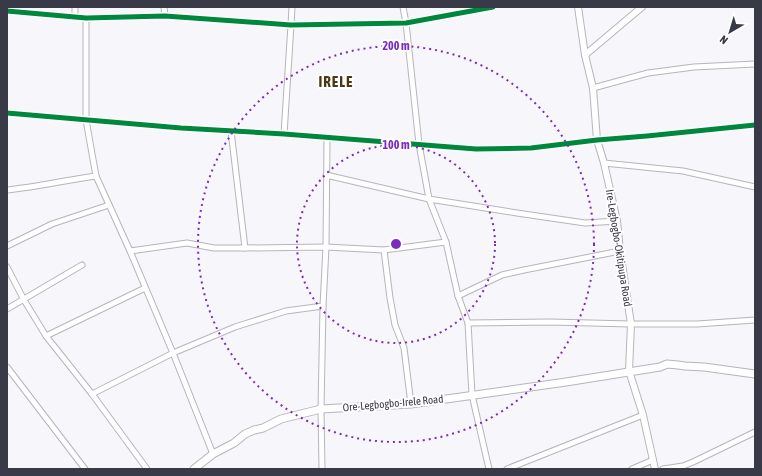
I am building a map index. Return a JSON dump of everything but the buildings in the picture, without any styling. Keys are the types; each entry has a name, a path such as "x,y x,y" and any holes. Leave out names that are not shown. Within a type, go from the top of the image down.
{"main road":[{"name":"Ore-Legbogbo-Irele Road","path":"194,469 213,454 234,443 245,434 263,428 281,419 321,409 411,404 566,382 668,364 755,374"}],"street":[{"path":"75,7 75,17"},
{"path":"164,7 164,16"},
{"path":"284,134 292,7"},
{"path":"403,7 419,144 429,199 446,242 458,296 468,323 472,395 489,469"},
{"path":"7,12 86,18 164,16 291,25 406,23 493,7"},
{"name":"Ire-Legbogbo-Okitipupa Road","path":"578,7 584,55 593,88 597,140 617,221 631,324 629,372"},
{"path":"584,55 642,7"},
{"path":"86,18 86,120 96,176 130,251 173,353 213,454"},
{"path":"593,88 648,73 694,67 755,64"},
{"path":"7,113 476,149 531,148 597,140 755,125"},
{"path":"231,131 246,248"},
{"path":"322,469 321,409 326,247 327,138"},
{"path":"604,164 683,171 755,187"},
{"path":"326,175 429,199 585,223 617,221"},
{"path":"7,190 29,188 96,176"},
{"path":"7,246 52,224 109,206"},
{"path":"130,251 187,243 214,248 326,247 384,250 446,242"},
{"path":"384,250 395,325 404,348 411,404"},
{"path":"458,296 502,275 620,251"},
{"path":"7,309 82,265"},
{"path":"7,267 24,300 46,336 92,394 147,469"},
{"path":"46,336 145,288"},
{"path":"92,394 173,353 235,327 286,311 323,306"},
{"path":"468,323 550,322 697,324 755,320"},
{"path":"7,366 85,469"},
{"path":"629,372 643,415 655,469"},
{"path":"506,469 643,415"},
{"path":"663,469 683,466 693,462 755,432"},
{"path":"632,469 653,460"}],"cycle path":[{"path":"7,11 86,18 165,16 291,25 406,23 493,7"},
{"path":"7,113 181,128 284,134 476,149 531,148 597,140 755,125"}],"district":[{"name":"IRELE","path":"336,82"}]}
